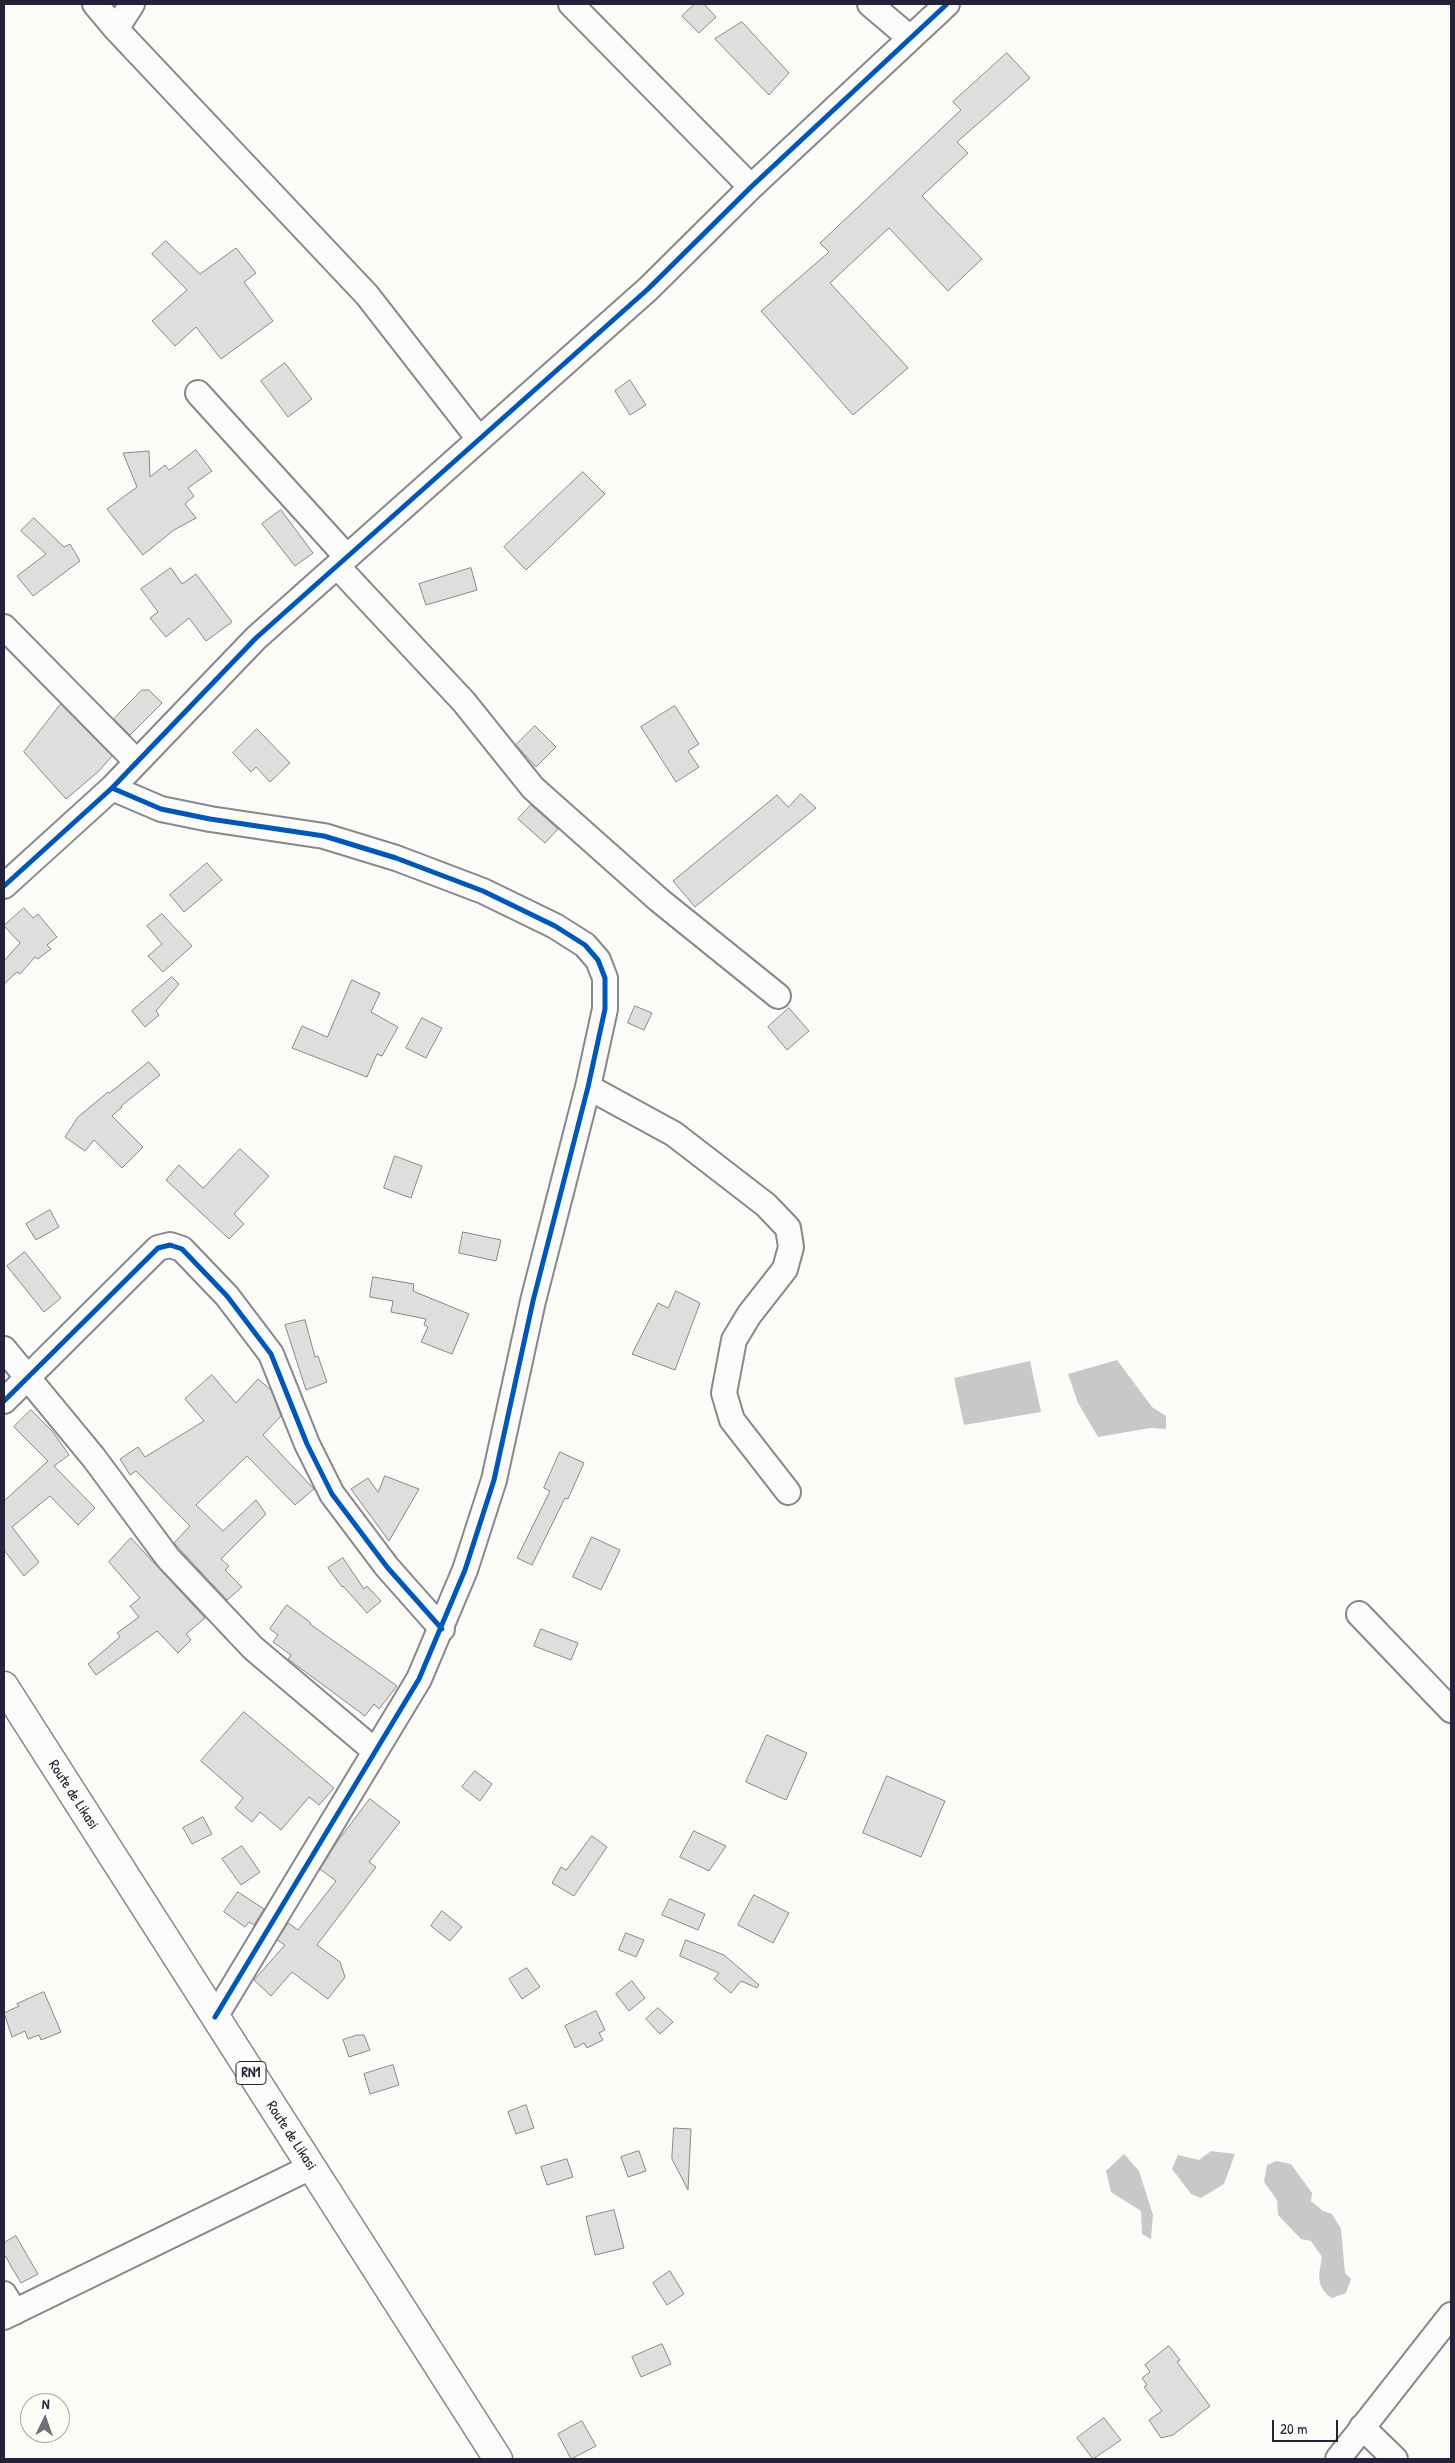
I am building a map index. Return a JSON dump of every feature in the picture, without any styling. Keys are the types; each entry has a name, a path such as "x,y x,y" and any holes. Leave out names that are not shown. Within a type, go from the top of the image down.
{"highway":[{"name":"Route de Likasi","path":"4,1686 498,2459"}],"street":[{"path":"95,4 116,29 367,295 480,439"},
{"path":"116,29 132,4"},
{"path":"571,4 751,187"},
{"path":"870,4 910,38"},
{"path":"4,886 112,788 256,638 648,290 751,187 947,4"},
{"path":"198,393 464,702 533,788 658,900 778,996"},
{"path":"4,627 137,762"},
{"path":"112,788 161,809 210,819 324,836 387,855 483,891 555,926 585,945 598,960 604,978 606,1009 588,1087 533,1301 494,1480 465,1570 442,1629 419,1680 215,2017"},
{"path":"588,1087 674,1134 766,1205 788,1228 791,1247 785,1268 748,1315 734,1340 724,1393 732,1420 788,1492"},
{"path":"4,1401 158,1248 170,1245 182,1249 228,1296 271,1354 307,1444 332,1494 387,1567 442,1629"},
{"path":"4,1349 94,1458 168,1558 253,1648 375,1751"},
{"path":"1360,1614 1451,1710"},
{"path":"8,2308 311,2167"},
{"path":"1338,2459 1451,2316"},
{"path":"1362,2427 1395,2459"}],"shaded area":[{"path":"1117,1360 1152,1407 1166,1416 1166,1429 1150,1428 1098,1437 1078,1403 1068,1374"},
{"path":"1030,1361 1041,1412 964,1425 954,1378"},
{"path":"1211,2151 1235,2154 1224,2184 1201,2198 1191,2194 1172,2169 1178,2155 1199,2160"},
{"path":"1124,2154 1139,2171 1153,2215 1151,2239 1142,2234 1141,2211 1111,2192 1106,2171"},
{"path":"1276,2161 1291,2164 1312,2193 1311,2201 1323,2211 1332,2214 1341,2229 1345,2273 1351,2279 1346,2293 1332,2298 1327,2294 1320,2280 1322,2257 1311,2241 1301,2239 1278,2215 1277,2200 1264,2182 1267,2165"}],"building":[{"path":"695,4 704,4 716,17 699,33 682,16"},
{"path":"742,22 789,73 769,95 715,39"},
{"path":"1007,53 1030,78 957,142 968,153 922,196 982,259 948,291 889,228 830,283 908,368 853,415 761,311 829,252 820,243 961,110 953,102"},
{"path":"166,241 200,274 236,248 256,273 244,282 273,321 221,359 196,327 175,346 152,321 187,290 152,254"},
{"path":"285,363 312,399 288,417 261,381"},
{"path":"630,380 646,405 630,415 615,391"},
{"path":"196,450 212,471 188,488 194,496 185,504 196,518 174,530 143,555 107,509 137,487 123,453 149,451 150,477 165,465 169,470"},
{"path":"583,472 605,494 526,570 504,547"},
{"path":"281,510 313,553 295,566 262,524"},
{"path":"34,518 64,547 70,544 80,561 33,596 17,576 46,554 21,531"},
{"path":"171,568 182,584 196,574 232,622 206,641 189,618 166,637 150,618 158,612 141,589"},
{"path":"471,568 477,590 426,605 419,584"},
{"path":"142,690 149,690 162,703 130,735 114,719"},
{"path":"61,704 112,756 99,771 66,799 24,752"},
{"path":"675,706 699,744 688,751 699,767 676,782 641,727"},
{"path":"535,726 556,747 536,767 516,745"},
{"path":"257,729 290,763 270,782 256,767 251,772 233,753"},
{"path":"801,794 816,808 695,907 673,881 777,795 788,807"},
{"path":"531,805 558,829 545,843 518,819"},
{"path":"207,863 222,880 184,912 170,895"},
{"path":"24,908 33,918 38,914 57,937 47,945 51,949 38,959 35,957 20,974 17,972 4,984 4,961 20,943 4,926"},
{"path":"162,914 192,946 163,972 148,956 162,944 147,926"},
{"path":"172,977 179,984 156,1011 159,1015 145,1027 132,1011"},
{"path":"352,980 380,993 371,1012 398,1027 382,1056 377,1054 367,1077 292,1048 302,1026 327,1037"},
{"path":"635,1006 652,1013 644,1030 628,1023"},
{"path":"789,1008 809,1031 787,1050 768,1027"},
{"path":"422,1018 442,1028 426,1058 406,1048"},
{"path":"149,1062 160,1075 121,1106 112,1116 143,1147 122,1168 94,1140 85,1151 65,1137 78,1117"},
{"path":"240,1149 269,1176 234,1214 244,1224 229,1239 166,1180 179,1165 203,1188"},
{"path":"395,1156 422,1166 411,1198 384,1188"},
{"path":"50,1210 59,1227 36,1240 26,1224"},
{"path":"463,1232 501,1240 496,1261 459,1253"},
{"path":"25,1252 61,1298 44,1312 7,1266"},
{"path":"373,1277 414,1284 413,1291 469,1314 452,1354 421,1342 428,1327 424,1325 426,1319 391,1312 393,1301 370,1297"},
{"path":"676,1291 700,1303 675,1370 632,1354 658,1303 668,1308"},
{"path":"305,1320 315,1357 318,1356 327,1382 306,1390 285,1325"},
{"path":"212,1375 236,1403 258,1379 271,1390 281,1416 263,1435 314,1489 295,1505 247,1456 196,1505 223,1531 256,1500 266,1514 221,1559 229,1566 225,1570 242,1587 227,1600 174,1543 190,1526 136,1471 130,1475 120,1459 138,1447 145,1457 204,1421 185,1399"},
{"path":"31,1410 53,1432 69,1455 54,1466 95,1508 78,1525 50,1496 12,1527 39,1562 24,1576 4,1550 4,1501 48,1461 14,1427"},
{"path":"560,1452 584,1463 568,1499 565,1498 532,1565 517,1558 550,1491 544,1488"},
{"path":"385,1476 419,1489 389,1541 351,1489 368,1478 378,1492"},
{"path":"592,1537 620,1550 601,1590 573,1577"},
{"path":"131,1538 205,1618 186,1634 191,1640 178,1653 157,1631 96,1675 88,1664 120,1637 117,1633 139,1617 130,1606 140,1598 109,1562"},
{"path":"343,1558 364,1589 367,1586 381,1601 367,1613 342,1587 328,1568"},
{"path":"287,1605 310,1624 397,1686 379,1709 374,1704 365,1716 288,1659 291,1655 273,1642 278,1635 270,1629"},
{"path":"541,1629 578,1643 571,1660 534,1646"},
{"path":"244,1712 334,1788 319,1805 309,1797 281,1830 260,1812 252,1822 235,1808 243,1798 201,1761"},
{"path":"767,1735 807,1753 786,1800 746,1782"},
{"path":"475,1771 492,1784 480,1801 462,1787"},
{"path":"887,1776 945,1801 921,1857 863,1833"},
{"path":"370,1799 400,1822 369,1862 376,1867 317,1945 340,1962 345,1977 328,1999 292,1972 271,1996 254,1980 285,1945 277,1940 288,1923 298,1930 336,1881 320,1869 337,1842"},
{"path":"203,1817 212,1834 192,1844 183,1828"},
{"path":"694,1831 726,1846 709,1871 680,1857"},
{"path":"592,1836 607,1847 574,1896 552,1883 561,1867 566,1870"},
{"path":"242,1846 260,1872 241,1885 222,1859"},
{"path":"238,1892 264,1909 254,1925 249,1922 245,1927 224,1912"},
{"path":"754,1895 789,1913 773,1943 738,1925"},
{"path":"670,1899 705,1914 698,1930 662,1915"},
{"path":"442,1911 462,1927 450,1941 431,1926"},
{"path":"626,1933 644,1940 636,1957 619,1950"},
{"path":"686,1940 724,1955 759,1985 757,1988 741,1981 731,1993 714,1979 719,1973 680,1956"},
{"path":"527,1968 540,1987 522,1999 509,1979"},
{"path":"632,1981 645,1998 629,2011 616,1994"},
{"path":"44,1992 61,2032 41,2040 39,2035 28,2039 25,2031 12,2037 4,2013 19,2006 17,2004"},
{"path":"658,2008 673,2022 660,2034 646,2019"},
{"path":"596,2011 605,2030 599,2033 603,2040 587,2048 584,2043 575,2048 565,2026"},
{"path":"357,2035 364,2035 370,2050 349,2057 343,2040"},
{"path":"393,2065 399,2085 370,2094 364,2074"},
{"path":"526,2105 534,2128 516,2134 508,2112"},
{"path":"674,2128 691,2129 688,2190 672,2159"},
{"path":"639,2151 646,2171 628,2177 621,2157"},
{"path":"567,2159 573,2177 547,2185 541,2167"},
{"path":"614,2210 624,2248 595,2255 586,2217"},
{"path":"16,2236 38,2274 21,2283 4,2254 4,2243"},
{"path":"670,2271 684,2294 667,2305 653,2283"},
{"path":"662,2344 671,2364 641,2377 632,2357"},
{"path":"1169,2346 1180,2360 1177,2362 1210,2406 1173,2435 1161,2438 1149,2420 1162,2411 1144,2387 1147,2385 1142,2378 1150,2372 1145,2365"},
{"path":"1104,2418 1121,2440 1093,2459 1077,2438"},
{"path":"582,2421 596,2446 571,2459 558,2434"}],"cycle path":[{"path":"4,886 112,788 256,638 648,289 751,187 947,4"},
{"path":"112,788 161,809 210,819 324,836 396,858 483,891 555,926 585,945 598,960 605,978 605,1009 588,1087 533,1301 494,1480 465,1570 419,1679 215,2017"},
{"path":"4,1401 158,1248 170,1245 182,1249 227,1296 271,1354 307,1444 332,1494 387,1567 442,1629"}]}
